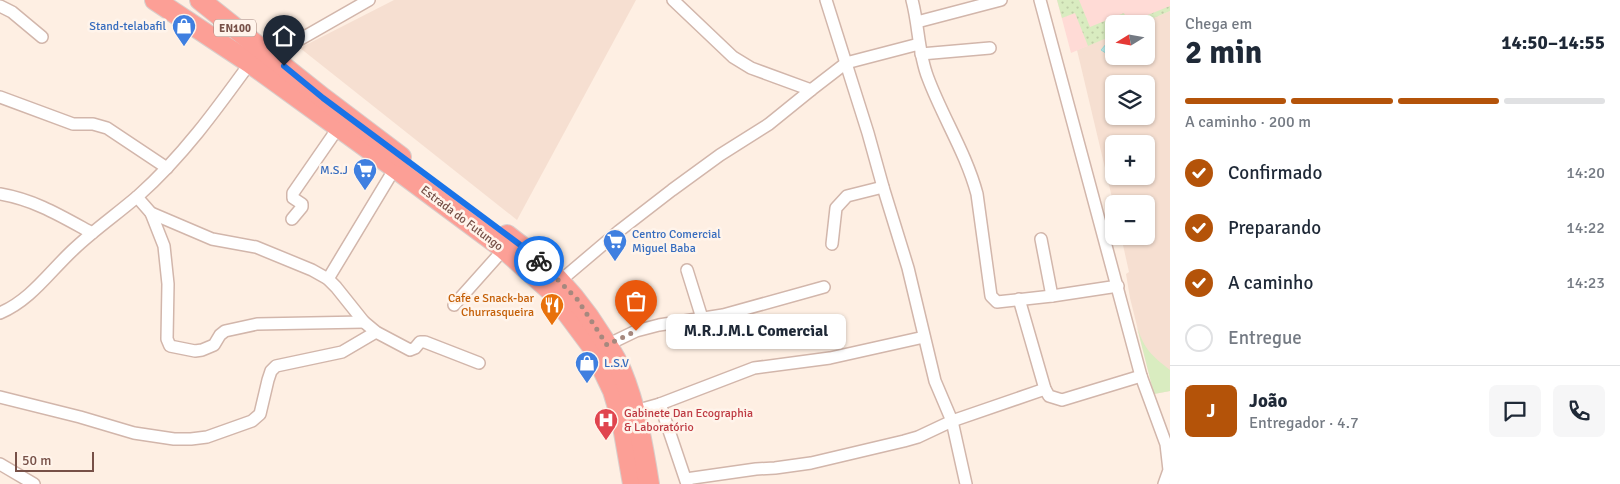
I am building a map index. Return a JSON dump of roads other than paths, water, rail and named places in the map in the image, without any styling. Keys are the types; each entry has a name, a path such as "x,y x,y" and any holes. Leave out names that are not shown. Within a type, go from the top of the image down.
{"highway":[{"name":"Estrada do Futungo","path":"155,0 250,63 394,168 504,249 550,290 595,352 613,391 622,421 633,484"},
{"name":"Estrada do Futungo","path":"200,0 323,98 519,244 560,281 581,305 620,368 635,411 649,484"}],"street":[{"path":"271,56 369,0"},
{"path":"675,0 734,57 751,68 811,90"},
{"path":"826,0 908,268 935,381 952,420 966,484"},
{"path":"912,0 918,22 920,49 928,78 957,140 972,179 976,194 991,296 997,302 1118,286"},
{"path":"918,22 1001,0"},
{"path":"1040,0 1141,376 1166,444 1169,470 1164,484"},
{"path":"0,6 12,12 42,37"},
{"path":"560,281 672,190 720,155 769,124 846,63 920,49 990,48"},
{"path":"0,300 5,311 44,280 92,233 137,197 167,168 210,119 250,63"},
{"path":"0,96 73,124 92,124 107,128 167,168"},
{"path":"292,219 302,207 302,204 293,198 293,193 338,128"},
{"path":"328,279 394,168"},
{"path":"832,244 836,208 847,196 883,187"},
{"path":"0,194 40,204 92,233"},
{"path":"137,197 151,213 164,246 168,284 167,339 170,346 195,351 202,350 214,346 225,331 257,324 364,322"},
{"path":"151,213 212,239 256,247 298,263 328,279 364,322 376,332 410,350 416,348 420,342 425,342 479,363"},
{"path":"1041,239 1052,296"},
{"path":"454,305 504,249"},
{"path":"687,270 702,318"},
{"path":"607,345 636,331 659,325 723,315 824,287"},
{"path":"1020,300 1045,388 1049,396 1062,400 1141,376"},
{"path":"0,397 134,433 174,439 207,437 252,421 260,414 272,371 276,366 342,352 376,332"},
{"path":"635,411 660,404 754,368 830,358 924,337"},
{"path":"660,404 686,482 756,469 811,463 904,441 918,437 952,420 1045,388"},
{"path":"0,464 18,480 34,484"}],"place":[{"name":"Stand-telabafil","path":"184,47"},
{"name":"M.S.J","path":"365,191"},
{"name":"Centro Comercial Miguel Baba","path":"615,262"},
{"name":"Cafe e Snack-bar Churrasqueira","path":"552,326"},
{"name":"M.R.J.M.L Comercial","path":"636,331"},
{"name":"L.S.V","path":"587,384"},
{"name":"Gabinete Dan Ecographia & Laboratório","path":"606,441"}]}
